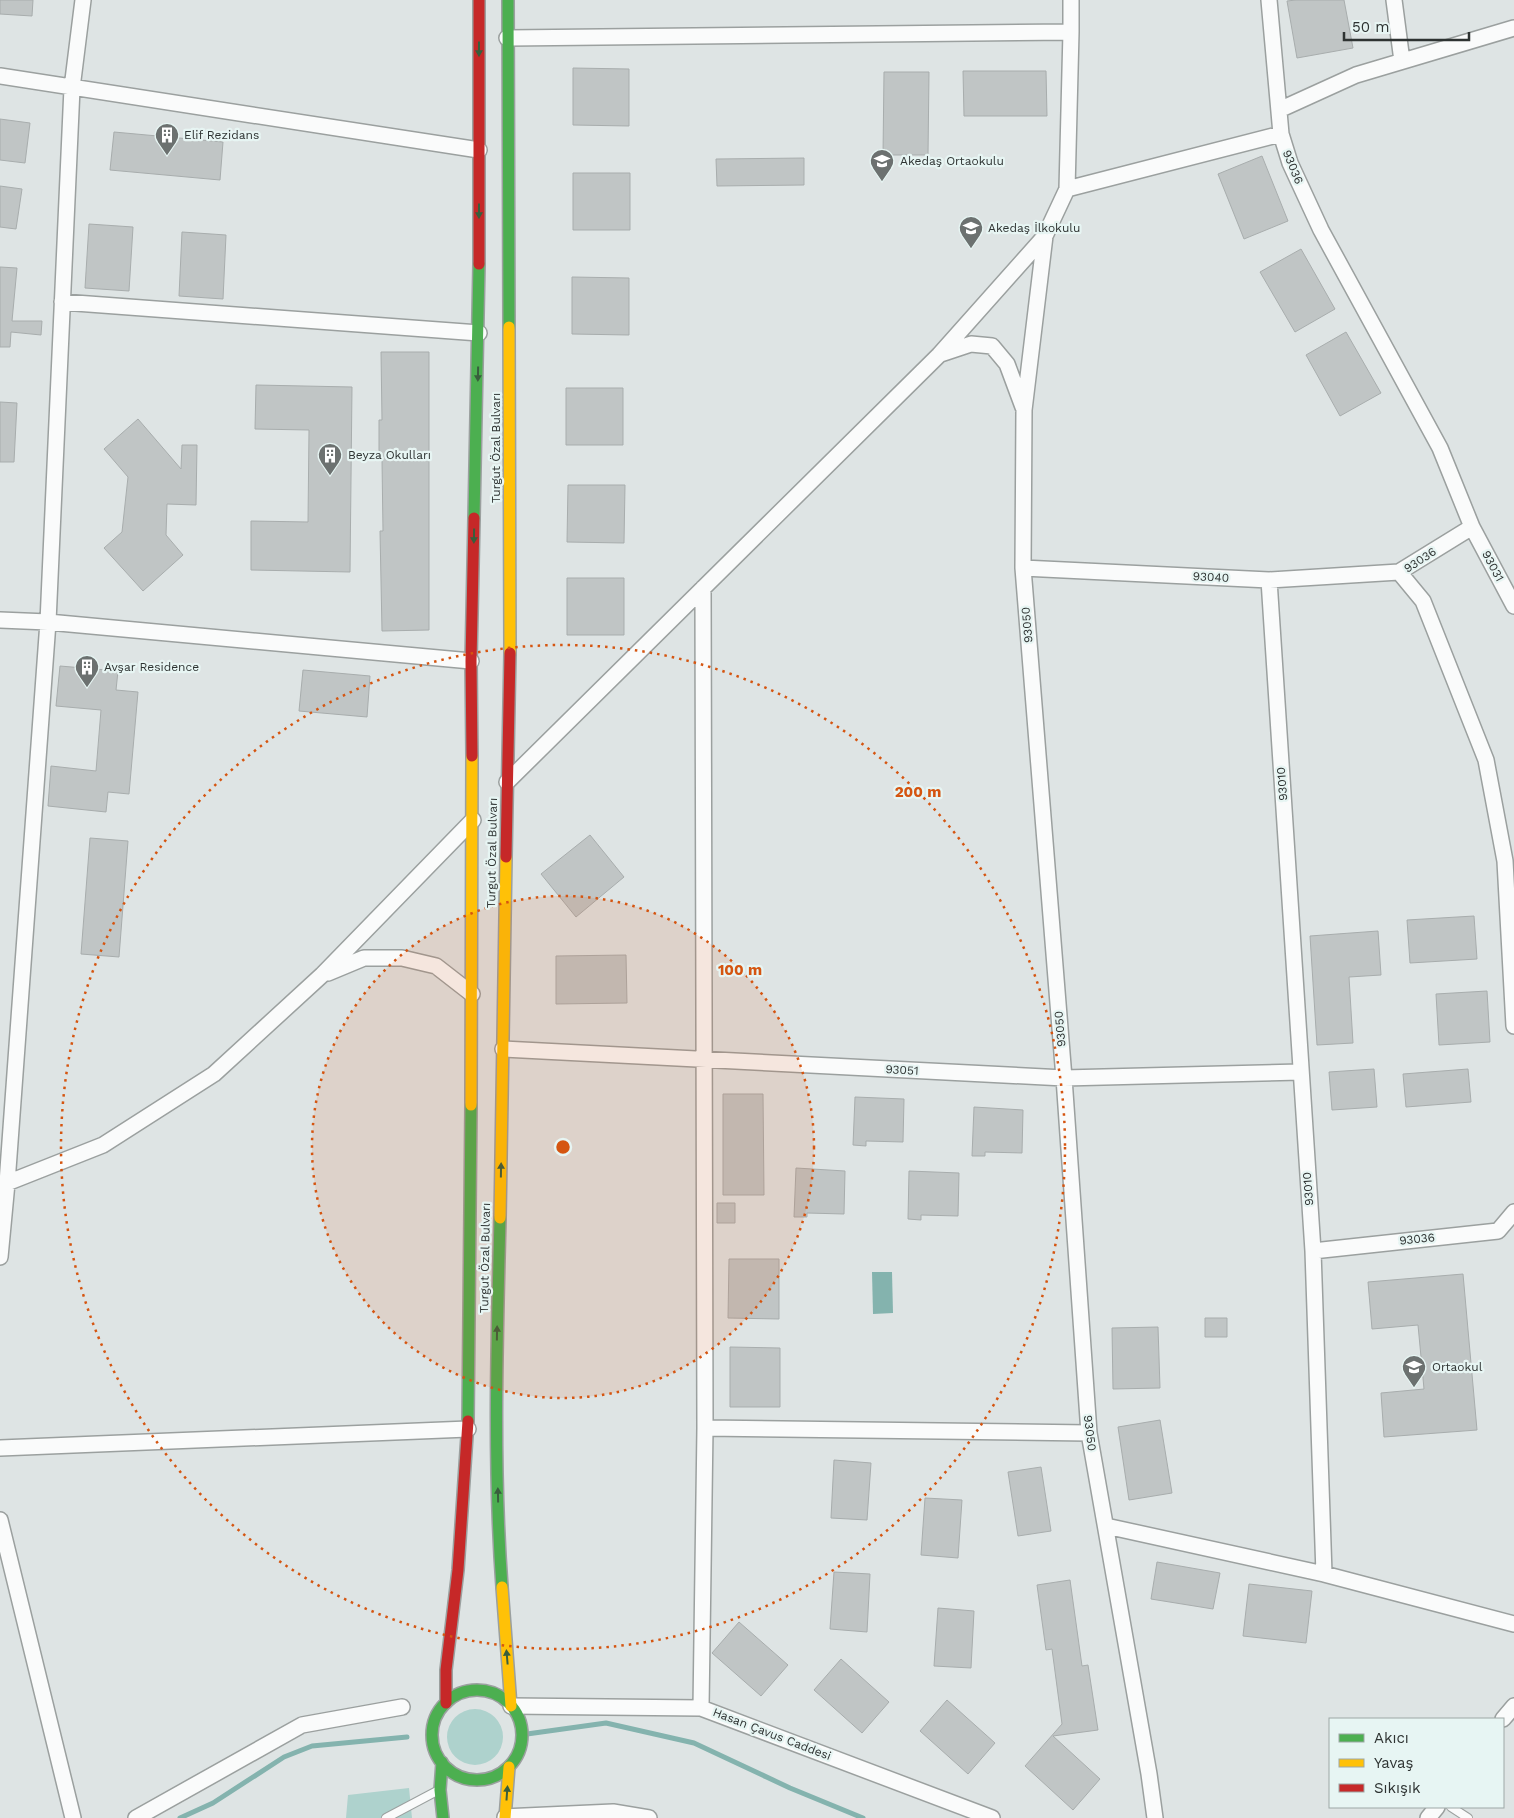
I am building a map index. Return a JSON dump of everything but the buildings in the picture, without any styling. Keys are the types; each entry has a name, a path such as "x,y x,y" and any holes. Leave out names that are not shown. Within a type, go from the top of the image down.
{"main road":[{"name":"Turgut Özal Bulvarı","path":"443,1818 440,1790 442,1762 435,1751 433,1732 438,1713 446,1703 446,1670 458,1570 468,1429 473,820 471,661 479,333 479,0"},
{"name":"Turgut Özal Bulvarı","path":"505,1817 509,1767 517,1756 522,1744 522,1730 519,1717 511,1706 499,1547 497,1367 510,705 508,0"},
{"path":"446,1703 458,1694 472,1690 486,1691 500,1696 511,1706"},
{"path":"442,1762 453,1773 467,1779 482,1780 496,1776 509,1767"}],"street":[{"path":"0,1256 3,1184 48,622 72,88 83,0"},
{"path":"507,782 939,355 1045,236 1067,189 1071,0"},
{"name":"93036","path":"1269,0 1281,134 1290,163 1321,230 1440,448 1472,527 1399,572 1424,601 1486,760 1510,879 1514,1026"},
{"path":"1394,0 1402,61"},
{"path":"1279,110 1356,74 1514,28"},
{"path":"507,38 1071,32"},
{"path":"0,76 479,150"},
{"path":"1067,189 1281,134"},
{"name":"93050","path":"1045,236 1024,410 1023,568 1064,1078 1089,1433 1148,1765 1155,1818"},
{"path":"62,302 479,333"},
{"path":"939,355 971,344 992,346 1007,364 1024,410"},
{"name":"93031","path":"1472,527 1514,606"},
{"name":"93040","path":"1023,568 1269,580 1399,572"},
{"name":"93010","path":"1269,580 1313,1251 1324,1574"},
{"path":"701,1708 705,1428 703,588"},
{"path":"0,620 48,622 471,661"},
{"path":"3,1184 103,1145 214,1074 322,975 473,820"},
{"path":"322,975 364,958 402,958 436,966 472,994"},
{"name":"93051","path":"504,1049 1064,1078 1300,1072"},
{"name":"93036","path":"1313,1251 1498,1231 1514,1212"},
{"path":"705,1428 1089,1433"},
{"path":"0,1448 468,1429"},
{"path":"0,1520 73,1818"},
{"path":"1106,1526 1324,1574 1514,1624"},
{"name":"Hasan Çavus Caddesi","path":"511,1706 701,1708 992,1818"},
{"path":"1503,1718 1514,1706"},
{"path":"136,1818 302,1725 402,1707"},
{"path":"1428,1818 1436,1808"},
{"path":"505,1817 613,1812 649,1818"}],"lane":[{"path":"386,1818 440,1790"},
{"path":"1453,1808 1468,1818"}],"green space":[{"path":"470,1709 480,1709 495,1717 501,1726 503,1737 501,1748 495,1757 480,1765 470,1765 459,1760 452,1753 447,1742 447,1732 452,1721 459,1714"},
{"path":"409,1788 412,1818 346,1818 348,1795"}],"water":[{"path":"872,1272 892,1272 893,1313 873,1314"}],"waterway":[{"path":"527,1734 606,1723 694,1743 790,1788 863,1818"},
{"path":"180,1818 213,1803 284,1757 312,1746 407,1737"}],"traffic: fast":[{"path":"508,0 509,327"},
{"path":"474,518 479,264"},
{"path":"468,1421 471,1105"},
{"path":"500,1218 497,1356 497,1495 502,1587"},
{"path":"477,1690 494,1694 509,1703 518,1718 522,1735 518,1752 509,1767 494,1776 477,1780 460,1776 445,1767 436,1752 432,1735 436,1718 445,1703 460,1694 477,1690"},
{"path":"442,1762 440,1790 443,1818"}],"traffic: slow":[{"path":"509,327 510,653"},
{"path":"471,1105 472,756"},
{"path":"500,1218 506,857"},
{"path":"502,1587 511,1706"},
{"path":"505,1818 509,1767"}],"traffic: jam":[{"path":"479,0 479,264"},
{"path":"472,756 471,661 474,518"},
{"path":"506,857 510,653"},
{"path":"446,1703 446,1670 458,1570 468,1421"}],"place":[{"name":"Elif Rezidans","path":"167,156"},
{"name":"Akedaş Ortaokulu","path":"882,182"},
{"name":"Akedaş İlkokulu","path":"971,249"},
{"name":"Beyza Okulları","path":"330,476"},
{"name":"Avşar Residence","path":"87,688"},
{"name":"Ortaokul","path":"1414,1388"}]}
